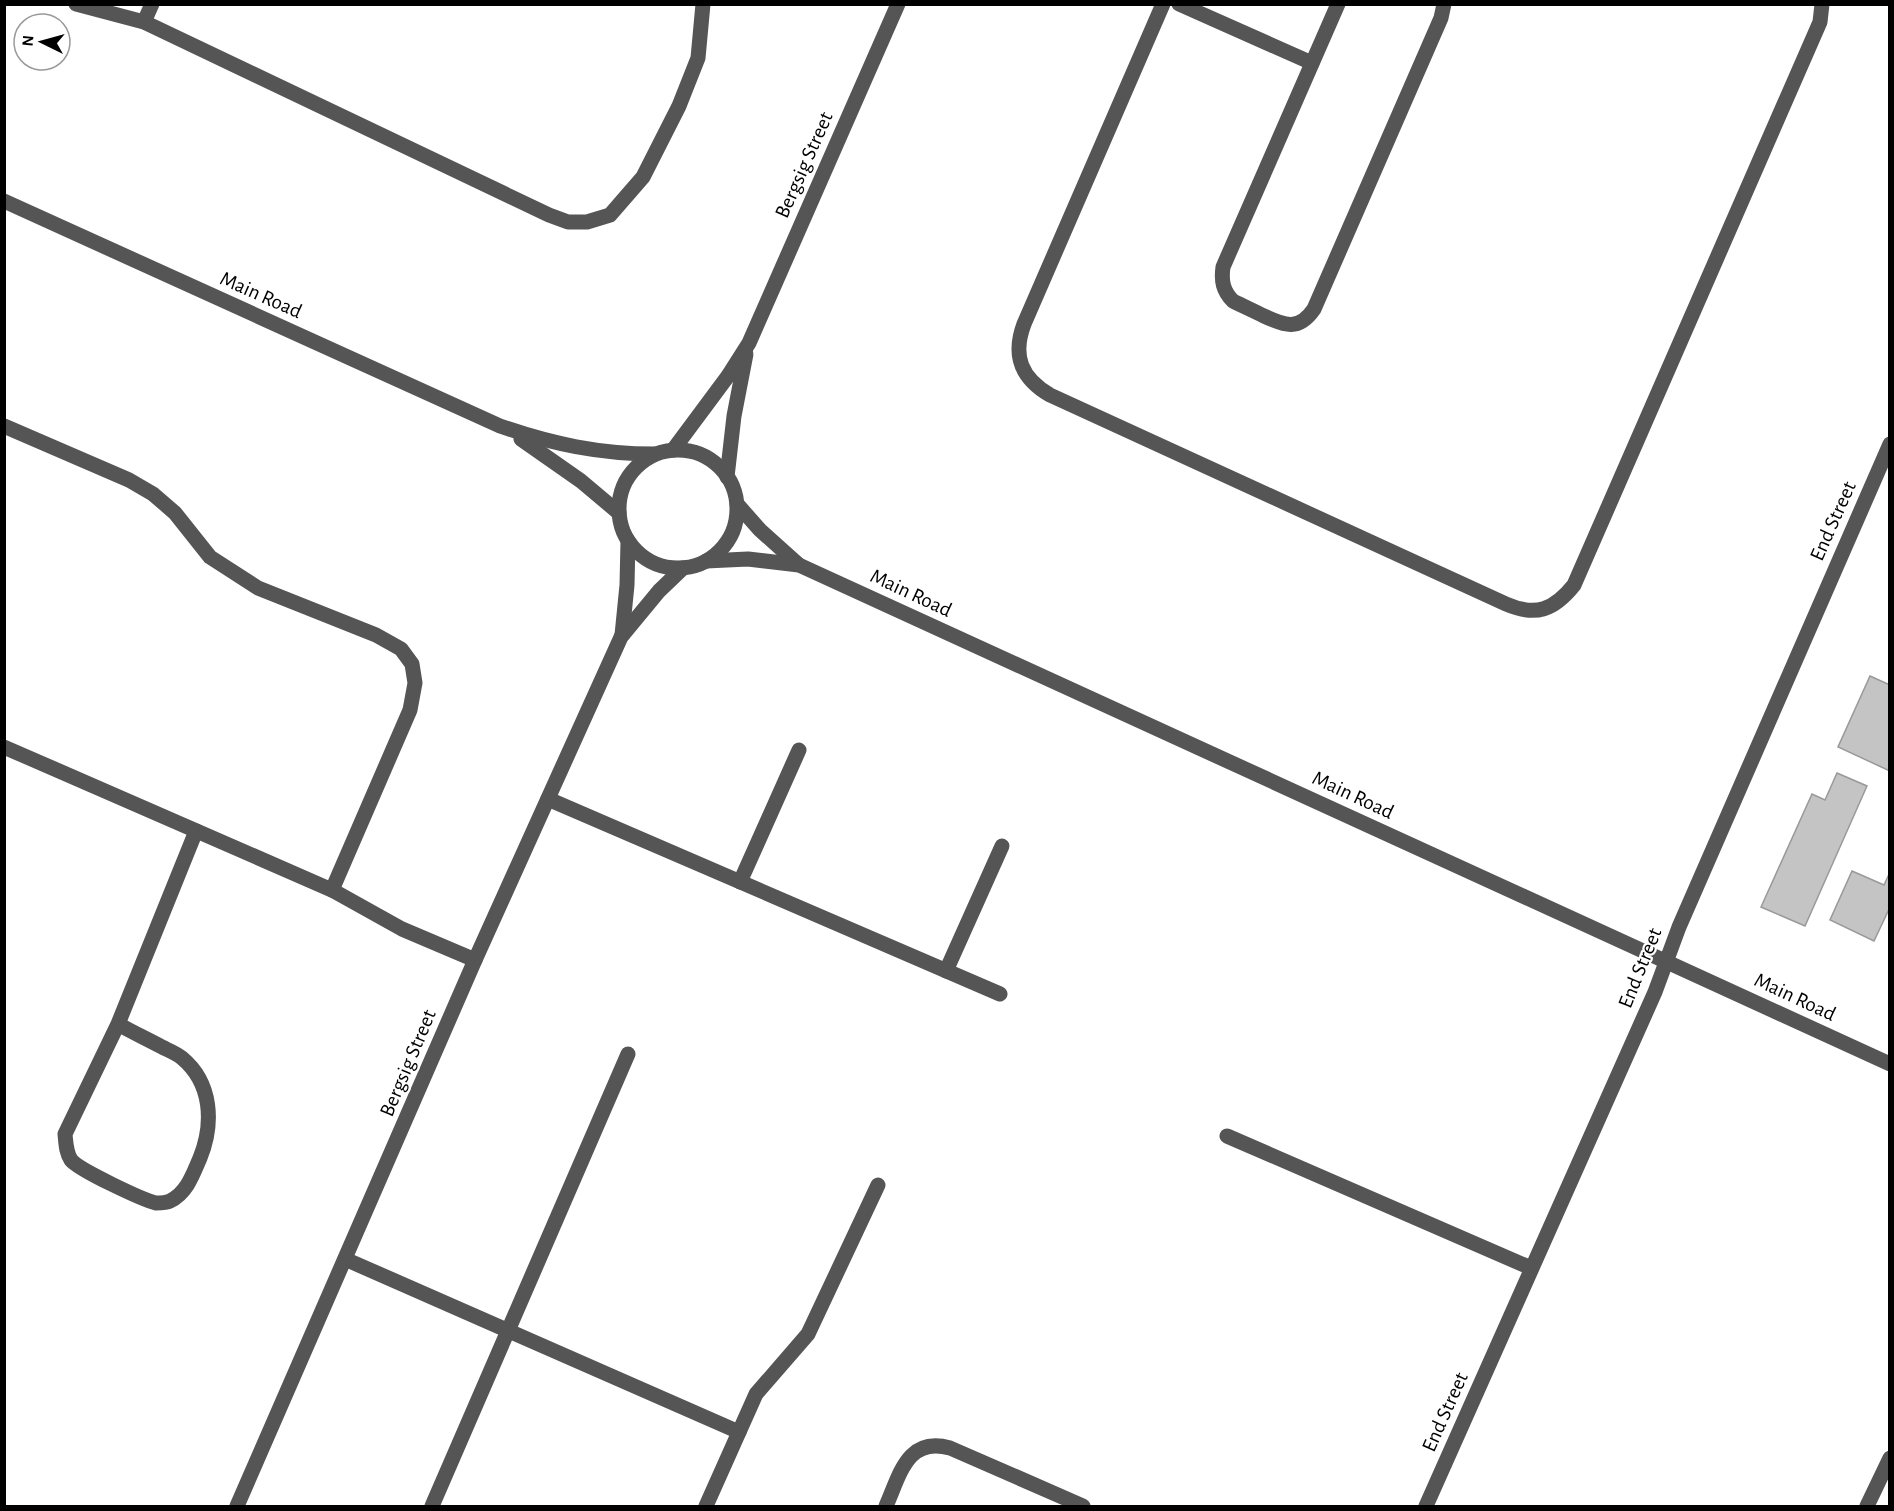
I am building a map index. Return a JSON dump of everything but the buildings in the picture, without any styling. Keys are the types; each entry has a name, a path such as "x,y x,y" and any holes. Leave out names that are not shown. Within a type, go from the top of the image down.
{"street":[{"path":"76,4 144,21 549,215 568,222 587,222 610,215 643,177 679,106 698,57 703,4"},
{"path":"144,21 152,4"},
{"name":"Bergsig Street","path":"673,450 749,343 898,4"},
{"path":"1163,4 1019,336 1020,362 1027,376 1037,387 1050,395 1518,609 1533,611 1558,603 1574,585 1820,22 1822,4"},
{"path":"1179,4 1312,63"},
{"path":"1338,4 1223,267 1223,287 1233,301 1287,325 1302,322 1314,309 1441,18 1444,4"},
{"name":"Main Road","path":"4,201 500,426 550,442 592,451 655,454"},
{"name":"Bergsig Street","path":"727,477 734,416 749,343"},
{"path":"4,426 129,480 153,494 176,513 210,556 258,588 376,635 401,650 412,664 415,683 410,710 332,890"},
{"name":"Main Road","path":"500,426 555,461 619,513"},
{"name":"End Street","path":"1426,1506 1655,992 1684,916 1890,444"},
{"path":"673,450 689,451 704,456 717,465 734,490 737,504 733,531 722,548 706,561 683,568 667,567 652,562 628,541 619,513 621,495 628,478 640,464 655,454 673,450"},
{"name":"Main Road","path":"737,504 766,536 799,565 1890,1064"},
{"name":"Bergsig Street","path":"621,638 627,585 628,541"},
{"name":"Main Road","path":"706,561 748,559 799,565"},
{"name":"Bergsig Street","path":"237,1506 475,960 621,638 639,613 683,568"},
{"path":"4,747 332,890 402,929 475,960"},
{"path":"740,882 800,750"},
{"path":"548,799 1000,994"},
{"path":"117,1024 181,1057 197,1074 208,1096 210,1111 204,1147 194,1173 183,1193 167,1202 157,1203 146,1199 88,1173 72,1162 66,1150 65,1134 117,1024 196,831"},
{"path":"946,971 1002,846"},
{"path":"432,1506 628,1054"},
{"path":"1227,1136 1531,1268"},
{"path":"706,1506 756,1394 808,1334 878,1185"},
{"path":"345,1259 739,1432"},
{"path":"886,1506 910,1456 927,1446 939,1445 1083,1506"},
{"path":"1868,1506 1890,1458"}]}
